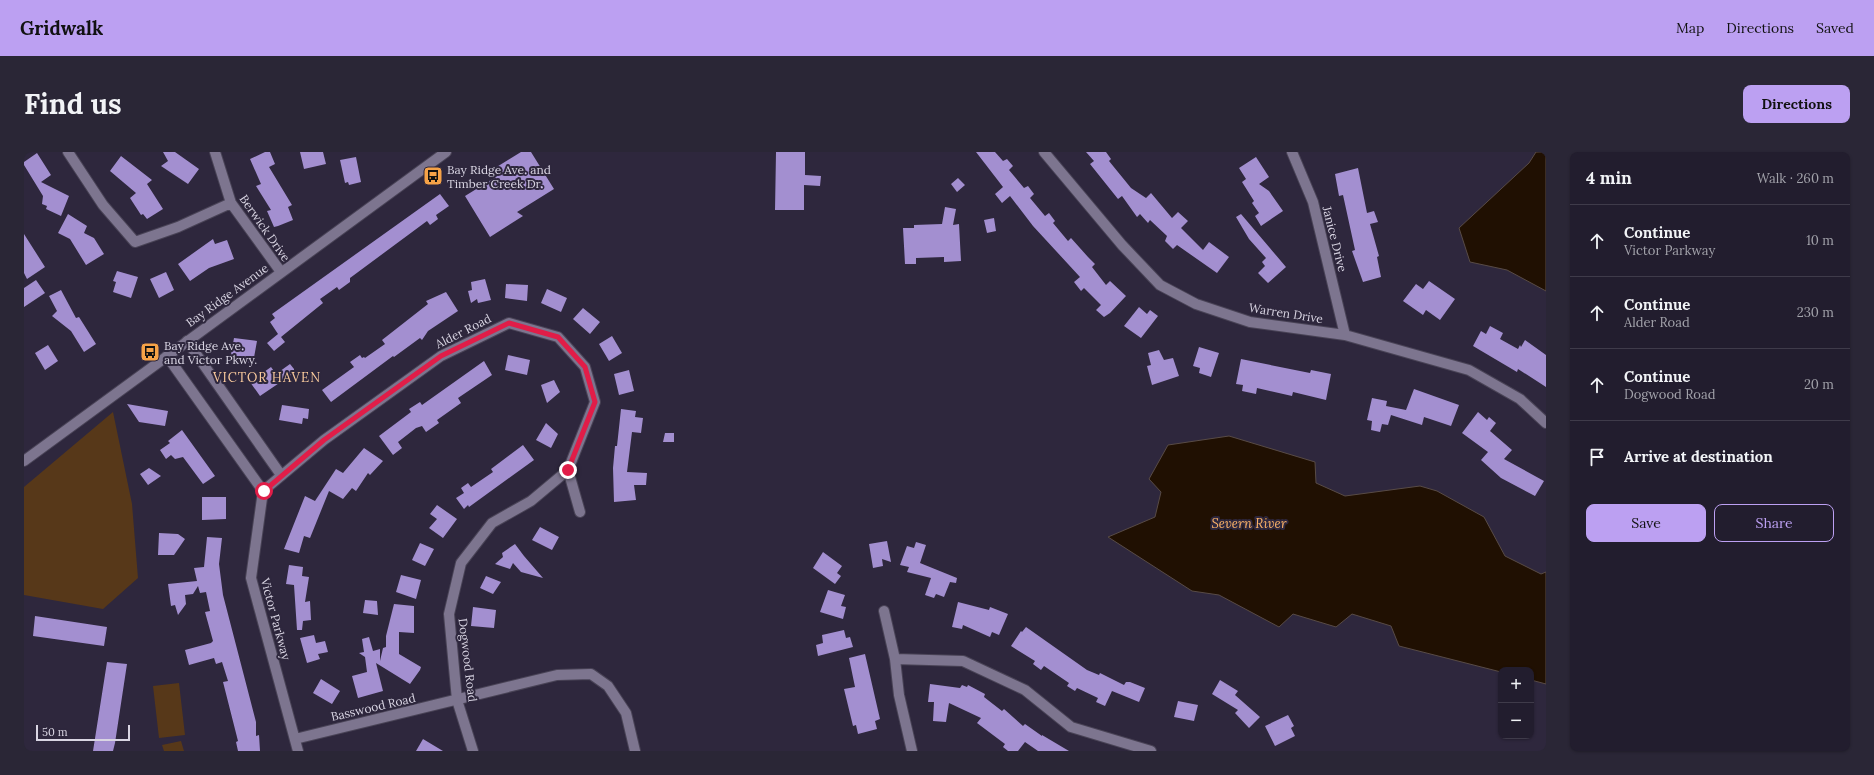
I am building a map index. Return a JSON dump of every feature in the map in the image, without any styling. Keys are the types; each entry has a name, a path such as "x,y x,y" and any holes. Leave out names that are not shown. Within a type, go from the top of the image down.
{"street":[{"path":"68,152 103,205 135,242 178,226 231,203"},
{"name":"Berwick Drive","path":"215,152 231,203 281,272"},
{"name":"Bay Ridge Avenue","path":"24,461 446,152"},
{"name":"Warren Drive","path":"1044,152 1122,245 1160,285 1196,304 1250,322 1345,335 1469,370 1520,399 1546,423"},
{"name":"Janice Drive","path":"1292,152 1313,202 1345,335"},
{"name":"Alder Road","path":"281,475 324,440 441,356 509,323 558,337 585,367 595,402 584,435"},
{"path":"167,356 264,491 281,475 187,341"},
{"name":"Dogwood Road","path":"473,751 457,700 449,614 461,563 492,523 531,501 568,470 584,435"},
{"path":"568,470 580,512"},
{"name":"Victor Parkway","path":"264,491 251,578 298,751"},
{"path":"884,611 895,659 899,695 912,751"},
{"path":"895,659 963,661 1025,690 1071,727 1151,751"},
{"name":"Basswood Road","path":"295,739 557,675 591,674 608,686 626,713 635,751"}],"shaded area":[{"path":"113,412 132,504 138,578 103,609 24,595 24,487"},
{"path":"179,683 185,735 159,738 153,686"},
{"path":"181,741 184,751 164,751 162,745"}],"water":[{"path":"1536,152 1546,152 1546,291 1507,270 1470,262 1459,228 1529,163"},
{"name":"Severn River","path":"1229,436 1315,462 1316,483 1345,496 1420,486 1437,491 1484,517 1505,556 1541,574 1546,572 1546,684 1534,681 1534,667 1498,667 1498,671 1399,646 1391,626 1352,614 1336,627 1293,614 1279,627 1219,595 1192,591 1108,537 1155,517 1161,492 1149,479 1168,445"}],"building":[{"path":"163,152 175,152 199,169 188,184 161,166 168,161"},
{"path":"265,152 270,152 275,164 269,167 292,205 288,207 293,220 274,227 267,211 271,210 256,186 261,184 250,159"},
{"path":"300,152 323,152 326,164 304,169"},
{"path":"521,152 531,152 554,189 517,212 523,216 490,237 465,196 499,175 495,168"},
{"path":"776,152 805,152 805,175 821,176 820,186 804,185 804,210 775,210"},
{"path":"976,152 995,152 1003,161 1007,159 1013,166 1009,170 1024,188 1028,186 1034,194 1030,198 1045,216 1049,213 1055,221 1053,223 1068,241 1071,238 1095,264 1092,267 1106,285 1110,281 1126,296 1110,313 1104,317 1096,310 1101,305 1084,288 1081,291 1074,282 1080,277 1033,226 1010,196 1002,203 995,194 1003,187"},
{"path":"1086,152 1106,152 1111,159 1109,161 1131,188 1146,198 1151,193 1172,218 1178,212 1188,221 1181,228 1203,250 1209,242 1229,257 1217,273 1177,245 1173,249 1165,241 1167,236 1150,220 1148,223 1140,214 1137,217 1122,196 1118,199 1090,164 1094,161"},
{"path":"37,153 51,175 41,182 69,196 61,216 46,209 47,206 42,204 43,196 24,165 24,162"},
{"path":"121,156 152,180 147,184 163,209 147,219 143,214 141,215 130,198 136,193 110,171"},
{"path":"356,157 361,182 349,185 348,182 345,183 340,160"},
{"path":"1256,157 1269,177 1259,184 1269,191 1283,211 1261,226 1255,216 1259,213 1252,203 1254,201 1242,182 1246,179 1239,168"},
{"path":"1358,168 1367,213 1374,211 1378,222 1370,224 1379,256 1377,257 1381,277 1363,282 1352,251 1355,250 1343,195 1339,196 1335,174"},
{"path":"958,178 965,185 957,192 951,184"},
{"path":"440,194 449,206 436,215 438,219 430,225 427,221 350,278 350,282 339,290 337,287 320,299 323,303 281,337 285,342 274,351 267,343 278,334 270,322 275,318 272,314"},
{"path":"945,207 956,209 953,225 959,224 961,261 944,262 944,257 916,258 916,264 905,264 903,228 914,228 914,225 942,224"},
{"path":"68,214 87,226 84,233 94,238 104,254 86,265 70,239 58,233"},
{"path":"1241,214 1286,267 1268,283 1258,273 1265,266 1262,262 1266,258 1249,239 1236,217"},
{"path":"994,218 996,231 987,233 984,220"},
{"path":"24,234 45,267 27,279 24,273"},
{"path":"213,239 215,244 227,240 234,259 209,268 190,281 178,264"},
{"path":"117,271 138,277 131,298 113,292 116,282 113,281"},
{"path":"166,272 174,290 159,298 150,279"},
{"path":"485,279 491,300 478,303 477,299 471,303 468,291 472,290 471,282"},
{"path":"36,280 45,293 24,307 24,288"},
{"path":"1429,281 1455,299 1440,320 1426,310 1423,315 1403,301 1416,284 1423,289"},
{"path":"506,284 528,285 527,301 505,298"},
{"path":"547,289 567,298 561,312 541,303"},
{"path":"61,290 76,318 79,317 96,344 84,352 71,331 52,316 57,311 49,296"},
{"path":"446,292 458,311 428,331 422,340 420,338 394,357 393,356 331,402 322,390 354,367 350,362 360,355 362,358 365,358 385,344 382,340 428,304 426,301"},
{"path":"1139,307 1147,314 1150,310 1158,316 1141,338 1124,326"},
{"path":"583,308 600,322 590,334 573,319"},
{"path":"1490,326 1503,333 1500,339 1518,349 1525,340 1546,355 1546,387 1518,369 1517,372 1473,346 1481,331 1486,334"},
{"path":"612,336 622,353 609,361 599,344"},
{"path":"234,338 257,341 253,363 230,360"},
{"path":"48,345 58,361 45,370 35,353"},
{"path":"1199,347 1219,353 1211,377 1199,373 1200,368 1193,366"},
{"path":"1159,350 1164,360 1173,358 1179,376 1152,385 1147,366 1151,365 1148,353"},
{"path":"508,355 530,360 527,375 505,370"},
{"path":"1241,359 1310,373 1311,370 1331,374 1326,400 1293,392 1292,396 1257,388 1256,394 1242,391 1243,385 1236,384"},
{"path":"484,361 492,375 458,398 461,403 437,420 439,423 426,432 422,426 416,428 398,442 402,448 393,455 379,436 411,412 409,409 420,402 422,405"},
{"path":"290,364 294,369 294,373 260,396 250,382 271,367 276,374"},
{"path":"629,370 634,391 619,395 614,374"},
{"path":"554,380 560,392 547,403 541,385"},
{"path":"1414,389 1459,405 1451,426 1424,417 1422,425 1391,415 1388,425 1382,424 1380,432 1371,430 1372,421 1367,420 1372,398 1387,401 1386,406 1406,410"},
{"path":"127,404 168,411 165,426 139,422"},
{"path":"282,405 309,409 308,419 303,418 302,424 279,420"},
{"path":"621,409 636,411 635,417 643,418 641,433 632,432 627,472 647,473 646,485 634,485 636,500 614,502 613,468"},
{"path":"1478,412 1487,420 1489,417 1496,423 1490,431 1512,450 1504,459 1544,481 1535,496 1501,478 1481,460 1488,452 1462,433"},
{"path":"546,423 558,434 551,448 536,440"},
{"path":"182,430 215,476 203,484 183,457 175,459 171,455 166,459 160,450 170,443 168,441"},
{"path":"665,433 674,433 674,442 663,442"},
{"path":"523,445 534,460 469,507 468,505 464,509 456,498 464,493 461,488 468,483 471,487 493,472 491,469"},
{"path":"364,448 383,461 370,475 368,473 356,491 352,488 343,499 329,491 310,538 304,536 299,553 284,549 305,496 315,501 336,469 343,473"},
{"path":"149,468 161,476 148,485 140,474"},
{"path":"202,497 226,497 226,519 202,520"},
{"path":"437,505 457,519 443,538 429,528 437,519 430,514"},
{"path":"540,527 559,537 552,550 532,540"},
{"path":"159,533 178,534 185,539 174,555 158,555"},
{"path":"207,537 222,538 219,564 223,595 256,722 256,736 259,735 260,751 238,751 236,742 238,741 223,682 228,681 222,662 216,664 214,658 189,665 185,650 211,643 213,641 205,612 210,611 206,592 200,593 198,586 193,594 185,595 186,604 178,615 175,605 171,606 168,584 197,581 194,568 204,567"},
{"path":"887,541 891,562 882,559 883,566 873,568 869,544"},
{"path":"916,542 926,545 920,563 957,578 956,583 950,582 944,597 936,594 934,598 925,595 931,578 907,572 909,567 900,565 907,546 914,548"},
{"path":"420,543 434,549 425,566 412,560"},
{"path":"515,544 543,578 521,572 513,563 510,569 495,564 503,557 502,553"},
{"path":"823,552 842,566 837,573 841,576 835,584 813,568"},
{"path":"289,565 303,567 302,576 309,577 305,602 310,601 311,620 303,621 302,630 297,630 294,585 286,584"},
{"path":"401,575 421,580 416,599 396,592"},
{"path":"486,576 501,582 493,594 480,588"},
{"path":"828,590 845,595 841,606 846,607 843,619 820,612"},
{"path":"365,600 377,601 378,615 363,613"},
{"path":"958,602 989,610 990,607 1008,614 999,635 992,632 990,637 963,625 962,629 952,627"},
{"path":"394,604 414,606 414,633 399,632 399,654 421,667 420,670 410,684 376,663 383,691 358,698 352,676 367,672 365,657 359,653 364,652 362,639 369,637 373,651 380,649 380,661 383,648 386,647 386,636"},
{"path":"473,607 496,610 494,628 471,626"},
{"path":"35,616 107,627 104,646 33,636"},
{"path":"1026,627 1087,670 1099,675 1100,673 1124,685 1126,682 1130,682 1145,688 1139,702 1112,691 1105,706 1096,702 1098,698 1077,688 1075,691 1067,686 1069,683 1044,666 1041,670 1033,664 1035,661 1011,646 1021,631 1022,632"},
{"path":"844,630 846,638 850,637 853,647 818,656 816,645 823,643 822,635"},
{"path":"314,635 316,643 325,641 328,652 318,654 320,659 307,663 300,638"},
{"path":"865,654 880,719 875,721 877,729 858,734 856,725 853,726 844,689 855,687 849,658"},
{"path":"107,662 127,664 115,743 113,751 93,751"},
{"path":"321,679 340,691 332,704 313,693"},
{"path":"1220,680 1238,691 1235,695 1260,717 1249,728 1235,713 1238,710 1212,694"},
{"path":"930,684 960,688 962,685 967,687 968,685 985,694 984,697 1002,711 1004,709 1023,726 1025,724 1042,736 1069,751 1038,751 1025,742 1018,751 1008,751 1003,747 1005,744 977,723 981,718 949,703 946,722 933,721 934,702 928,702"},
{"path":"1178,701 1198,705 1194,721 1174,717"},
{"path":"1288,715 1294,726 1291,728 1295,736 1275,746 1265,726"},
{"path":"423,739 443,751 416,751"}],"place":[{"name":"Bay Ridge Ave. and Timber Creek Dr.","path":"433,176"},
{"name":"Bay Ridge Ave. and Victor Pkwy.","path":"150,352"}],"district":[{"name":"VICTOR HAVEN","path":"267,377"}],"route":[{"path":"264,491 324,440 441,356 509,323 558,337 585,367 595,402 584,435 568,470"}]}
